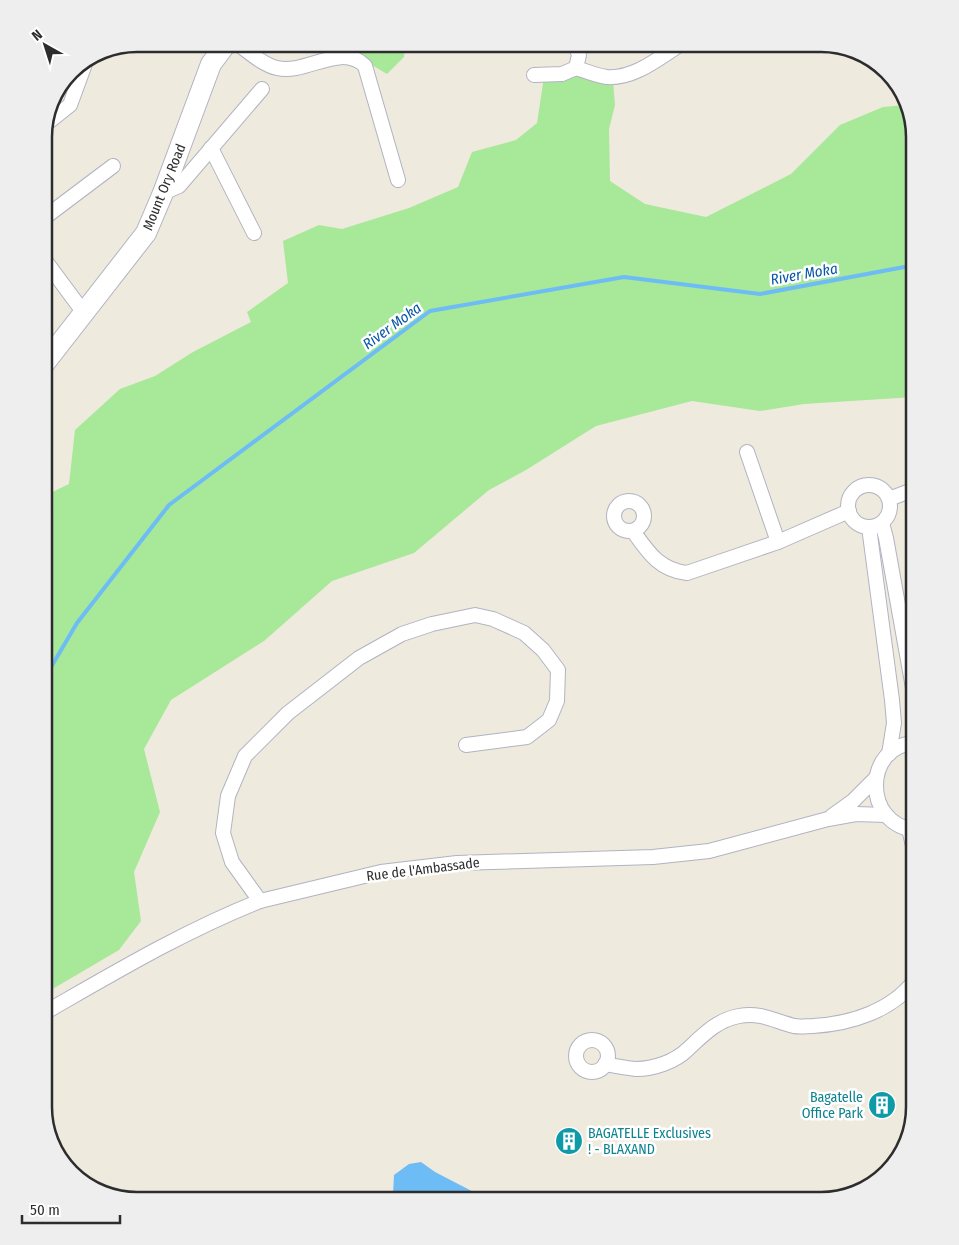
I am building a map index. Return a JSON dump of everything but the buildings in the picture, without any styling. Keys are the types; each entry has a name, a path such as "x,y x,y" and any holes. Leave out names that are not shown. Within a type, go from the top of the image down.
{"main road":[{"name":"Mount Ory Road","path":"53,353 146,233 163,193 211,64 220,52"}],"street":[{"path":"250,52 277,68 293,68 340,57 350,56 358,59 365,66 398,180"},
{"path":"576,68 578,53"},
{"path":"534,75 562,74 576,68 606,77 626,75 667,53"},
{"path":"55,117 70,105 81,75"},
{"path":"163,193 179,186 262,89"},
{"path":"211,148 254,233"},
{"path":"53,211 113,166"},
{"path":"53,271 84,313"},
{"path":"746,452 778,542"},
{"path":"875,525 890,512 891,505 889,499 880,488 867,485 855,491 850,497 849,511 856,522 875,525 886,538 906,648"},
{"path":"889,499 906,492"},
{"path":"633,531 658,562 674,572 687,573 778,542 849,511"},
{"path":"875,525 894,723 889,754"},
{"path":"260,901 232,862 223,833 228,796 245,756 288,713 359,658 402,634 432,624 476,615 493,619 524,633 543,650 558,670 557,701 550,720 527,737 466,745"},
{"path":"906,746 889,754 881,765 876,778 875,791 878,804 886,815 896,824 906,827"},
{"path":"828,819 853,801 876,778"},
{"name":"Rue de l'Ambassade","path":"52,1008 173,940 260,901 380,872 457,863 653,857 709,851 828,819 856,814 886,815"},
{"path":"605,1064 637,1069 665,1064 687,1051 703,1034 719,1023 738,1016 762,1015 796,1026 824,1025 864,1017 891,1002 906,988"}],"green space":[{"path":"351,52 404,52 404,57 387,74"},
{"path":"567,75 613,81 615,105 609,129 610,181 645,204 706,217 791,174 840,125 883,107 900,105 906,127 906,398 804,404 760,411 692,401 596,426 526,470 489,490 414,553 332,581 264,641 171,700 144,749 160,812 134,872 141,921 119,950 52,989 53,492 69,484 75,430 120,389 155,376 193,352 251,322 247,312 288,283 283,241 319,225 342,229 409,208 458,187 472,152 516,140 537,123 544,77"}],"water":[{"path":"421,1162 435,1172 474,1192 393,1192 394,1175 409,1164"}],"waterway":[{"name":"River Moka","path":"52,665 77,623 169,505 430,311 624,277 760,294 906,267"}],"place":[{"name":"Bagatelle Office Park","path":"882,1105"},
{"name":"BAGATELLE Exclusives ! - BLAXAND","path":"569,1141"}]}
